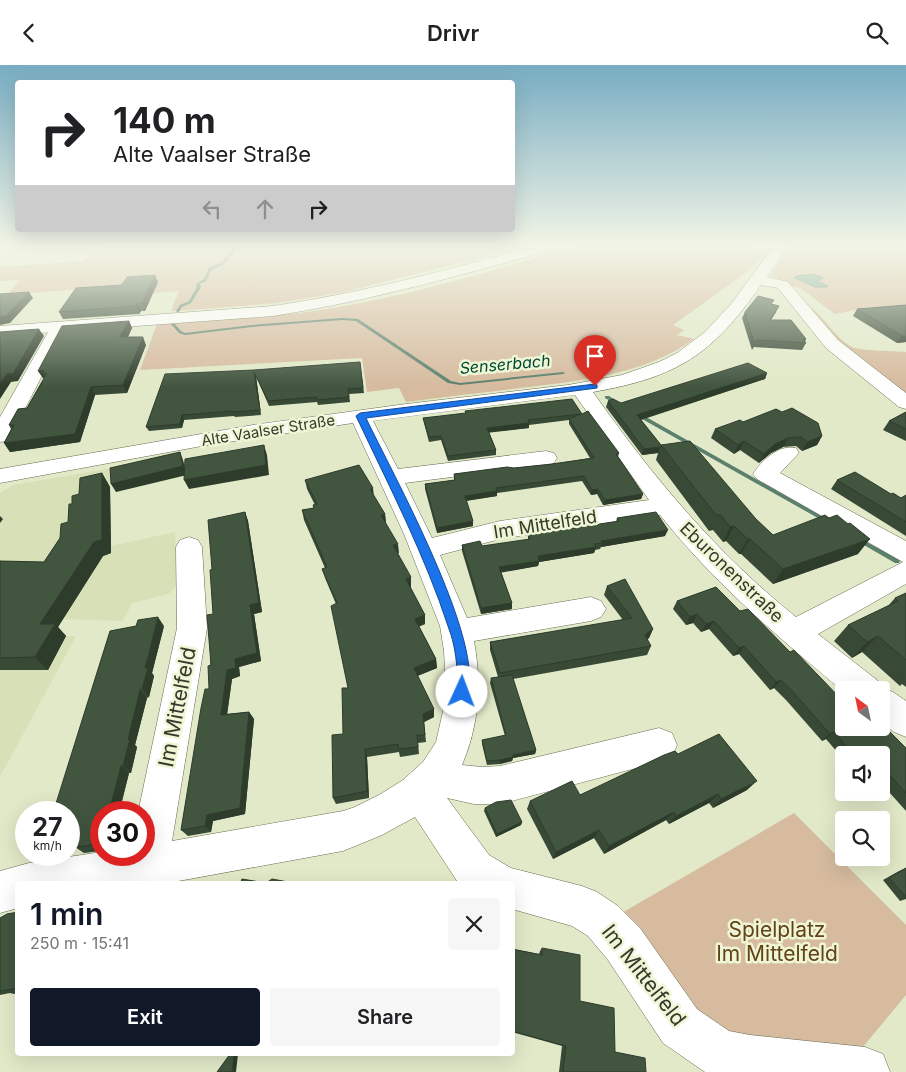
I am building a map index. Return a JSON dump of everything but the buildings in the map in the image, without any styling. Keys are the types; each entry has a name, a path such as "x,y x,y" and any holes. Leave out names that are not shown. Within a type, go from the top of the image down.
{"street":[{"path":"0,331 273,311 338,301 371,293"},
{"name":"Alte Vaalser Straße","path":"0,476 116,455 360,416 581,389 617,381 652,371 694,350 720,327 746,293"},
{"path":"790,293 832,344 906,403"},
{"path":"0,436 59,327"},
{"name":"Eburonenstraße","path":"581,389 667,506 715,561 744,589 854,681"},
{"path":"155,865 343,831 368,822 391,809 427,783 448,757 458,729 463,673 457,632 424,550 360,416"},
{"path":"788,453 765,474 906,553"},
{"path":"390,477 546,458"},
{"name":"Im Mittelfeld","path":"424,550 500,530 667,506"},
{"name":"Im Mittelfeld","path":"155,824 192,628 189,547"},
{"path":"795,633 906,571"},
{"path":"457,632 590,609"},
{"path":"890,709 906,721"},
{"path":"427,783 480,787 500,785 659,745"},
{"path":"427,783 474,870 494,881"},
{"path":"49,881 147,866"},
{"path":"0,892 15,888"},
{"name":"Im Mittelfeld","path":"515,889 582,907 604,921 624,944 680,1026 720,1053 750,1060 865,1072"}],"shaded area":[{"path":"113,468 108,487 111,546 175,532 177,586 168,594 132,603 123,621 62,619 0,621 0,493 13,485"},
{"path":"76,636 12,755 0,776 0,637"}],"green space":[{"path":"9,293 32,293 7,295"},
{"path":"178,293 340,293 277,303 171,311"},
{"path":"407,293 718,293 673,325 684,330 677,335 694,339 654,361 588,379 406,402 399,388 367,392 362,358 140,370 157,324 285,315 359,304"},
{"path":"807,293 906,293 906,308 870,307 835,314"},
{"path":"803,303 817,313 839,337 852,347 906,352 906,397 834,341"},
{"name":"Spielplatz Im Mittelfeld","path":"794,813 835,854 835,866 847,866 906,925 906,995 862,1048 711,1035 620,914"}],"waterway":[{"name":"Senserbach","path":"178,311 181,306 190,302 195,293"},
{"name":"Senserbach","path":"172,323 180,332 185,334 252,326 342,319 357,320 450,382 460,384 563,373"},
{"name":"Senserbach","path":"607,397 618,403"},
{"name":"Senserbach","path":"637,414 827,521"},
{"name":"Senserbach","path":"859,540 897,561"}],"route":[{"path":"462,692 463,673 457,632 424,550 360,416 595,386"}]}
